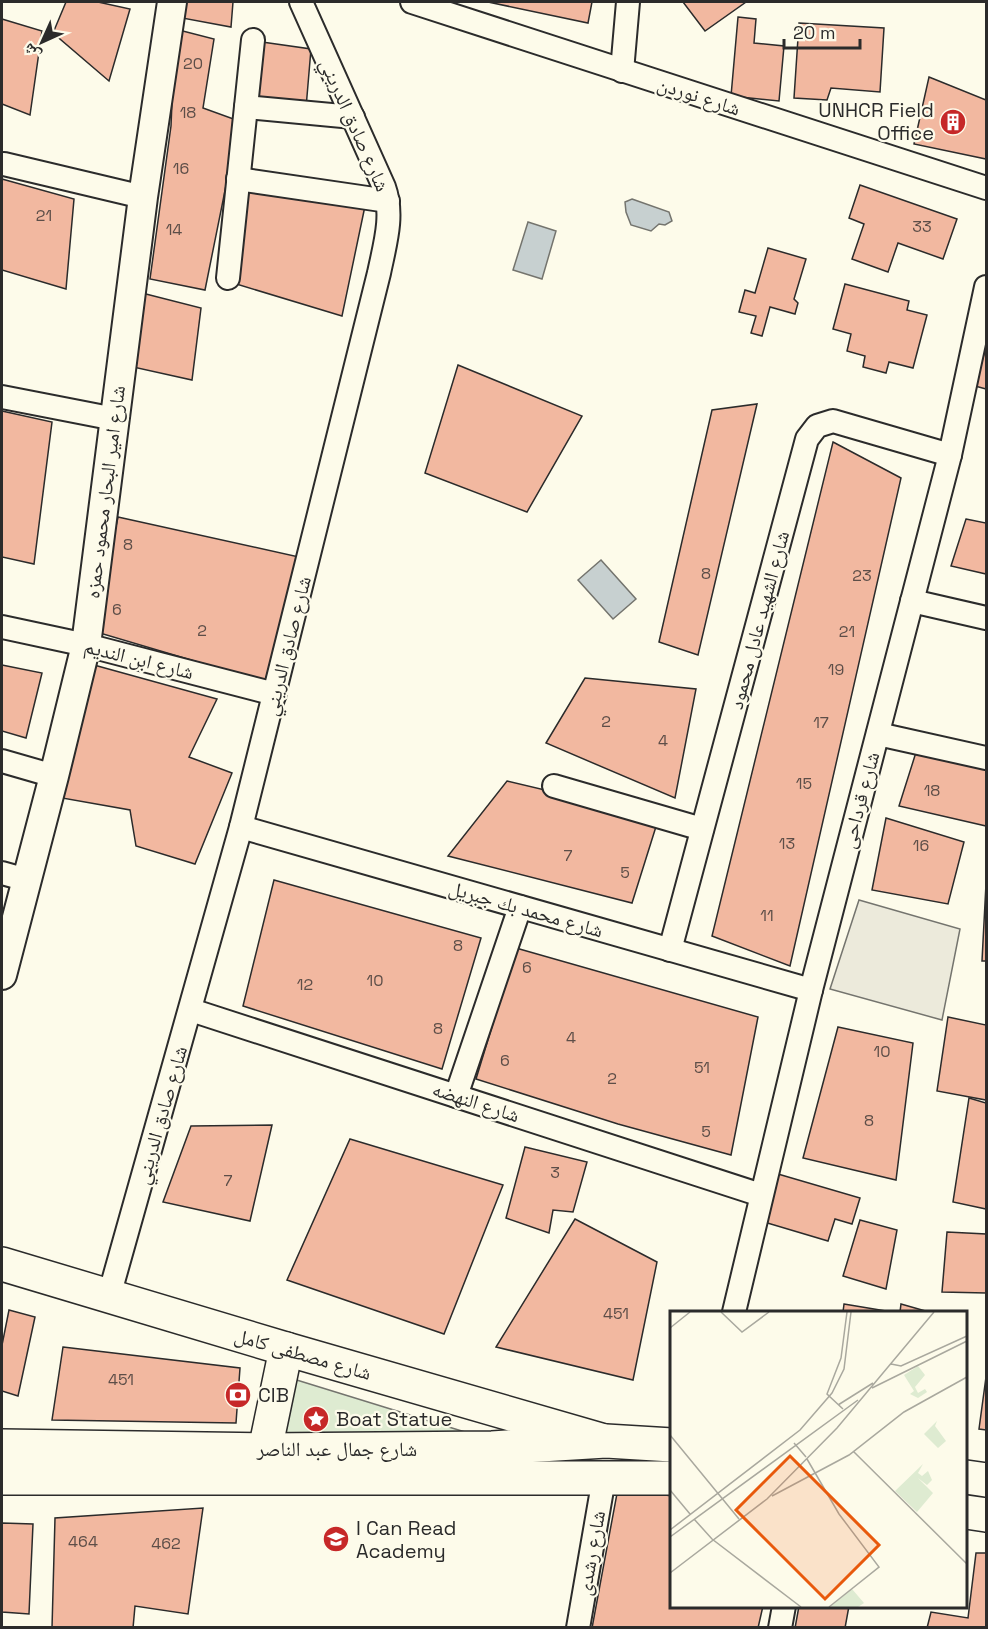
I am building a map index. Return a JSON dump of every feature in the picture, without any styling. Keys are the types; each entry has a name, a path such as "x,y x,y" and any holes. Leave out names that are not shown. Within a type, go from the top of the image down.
{"main road":[{"name":"شارع مصطفى كامل","path":"2,1264 606,1441"},
{"path":"265,1464 286,1349"},
{"name":"شارع جمال عبد الناصر","path":"2,1478 265,1464 606,1441 670,1445"},
{"name":"شارع جمال عبد الناصر","path":"2,1446 265,1464 604,1478 670,1478"},
{"path":"967,1477 987,1480"},
{"path":"967,1512 987,1515"}],"street":[{"name":"شارع امير البحار محمود حمزه","path":"2,975 14,877 54,776 86,645 143,197 172,2"},
{"name":"شارع صادق الدريني","path":"109,1296 241,827 379,273 389,224 388,201 301,2"},
{"name":"شارع نوردن","path":"412,2 987,188"},
{"path":"622,70 628,2"},
{"path":"228,278 253,40"},
{"path":"246,107 352,117"},
{"path":"4,165 143,197"},
{"path":"238,179 388,201"},
{"name":"شارع قرداحى","path":"734,1311 811,990 950,455 987,287"},
{"path":"2,397 115,418"},
{"name":"شارع الشهيد عادل محمود","path":"670,950 807,439 811,432 825,422 842,422 950,455"},
{"path":"912,601 987,618"},
{"name":"شارع ابن النديم","path":"2,627 86,645 275,694"},
{"path":"878,734 987,758"},
{"path":"2,761 54,776"},
{"path":"554,786 702,829"},
{"name":"شارع محمد بك جبريل","path":"241,827 811,990"},
{"path":"456,1096 520,907"},
{"name":"شارع النهضه","path":"190,1010 761,1195"},
{"name":"شارع رشدى","path":"578,1628 604,1478"},
{"path":"780,1628 784,1608"}],"green space":[{"path":"287,1377 465,1432 284,1443"}],"shaded area":[{"path":"632,199 669,212 672,221 665,225 659,224 651,231 631,225 625,202"},
{"path":"528,222 556,231 542,279 513,270"},
{"path":"601,560 636,599 613,619 578,580"},
{"path":"859,900 960,929 942,1020 830,989"}],"building":[{"path":"66,2 98,2 130,9 109,81 53,33"},
{"path":"183,2 233,2 231,27 182,18"},
{"path":"488,2 592,2 588,23"},
{"path":"683,2 746,2 705,31"},
{"path":"738,17 756,19 754,43 784,46 779,101 731,96"},
{"path":"2,19 42,31 30,115 2,104"},
{"path":"799,23 884,28 880,92 831,88 827,100 794,98"},
{"path":"175,29 214,39 203,108 239,121 205,290 150,279 171,126"},
{"path":"262,42 311,49 306,108 251,103"},
{"name":"UNHCR Field Office","path":"929,77 986,100 986,159 914,144"},
{"path":"2,179 74,199 66,289 2,270"},
{"path":"860,185 957,219 943,259 898,243 888,272 852,259 864,224 849,218"},
{"path":"245,188 365,206 342,316 233,283"},
{"path":"768,248 806,259 794,299 798,303 795,314 770,307 762,336 751,333 756,316 739,312 745,290 755,293"},
{"path":"845,284 909,301 907,310 927,315 913,368 889,362 886,373 863,367 865,356 847,351 851,334 833,329"},
{"path":"142,293 201,308 192,380 133,367"},
{"path":"986,347 986,389 975,386"},
{"path":"458,365 582,416 527,512 425,473"},
{"path":"757,404 698,655 659,642 712,410"},
{"path":"2,411 52,422 34,564 2,557"},
{"path":"833,442 901,478 790,966 712,936"},
{"path":"118,517 299,557 265,682 93,631"},
{"path":"966,519 986,523 986,574 951,566"},
{"path":"2,665 42,673 26,738 2,731"},
{"path":"94,665 217,699 189,757 232,773 195,864 136,846 130,810 62,798"},
{"path":"585,678 696,689 675,798 546,743"},
{"path":"918,746 986,766 986,826 899,806"},
{"path":"507,781 659,817 632,903 448,856"},
{"path":"886,818 964,842 948,904 872,890"},
{"path":"274,880 481,938 442,1069 243,1006"},
{"path":"986,884 986,961 982,961"},
{"path":"516,948 758,1017 731,1155 618,1124 476,1079"},
{"path":"948,1017 986,1025 986,1100 937,1091"},
{"path":"838,1027 913,1043 896,1180 803,1158"},
{"path":"969,1098 986,1103 986,1209 953,1202"},
{"path":"272,1125 250,1221 163,1202 191,1126"},
{"path":"350,1139 503,1185 444,1334 287,1280"},
{"path":"525,1147 587,1162 573,1212 553,1210 549,1233 506,1218"},
{"path":"778,1174 860,1198 852,1224 835,1219 828,1241 764,1222"},
{"path":"575,1219 657,1262 633,1380 496,1347"},
{"path":"860,1220 897,1230 886,1289 843,1276"},
{"path":"947,1232 986,1234 986,1293 942,1292"},
{"path":"844,1304 886,1311 843,1311"},
{"path":"901,1304 926,1311 900,1311"},
{"path":"9,1310 35,1317 18,1396 2,1391 2,1345"},
{"path":"63,1347 240,1368 236,1423 52,1420"},
{"path":"986,1377 986,1430 979,1429"},
{"path":"618,1488 670,1496 670,1608 763,1608 758,1628 592,1628"},
{"path":"203,1508 188,1614 135,1606 133,1628 52,1628 55,1518"},
{"path":"2,1523 33,1524 29,1614 2,1612"},
{"path":"976,1553 986,1553 986,1628 927,1628 931,1612 968,1618"},
{"path":"799,1608 849,1608 845,1628 795,1628"}],"place":[{"name":"UNHCR Field Office","path":"953,122"},
{"name":"CIB","path":"238,1395"},
{"name":"Boat Statue","path":"316,1419"},
{"name":"I Can Read Academy","path":"336,1539"}]}
